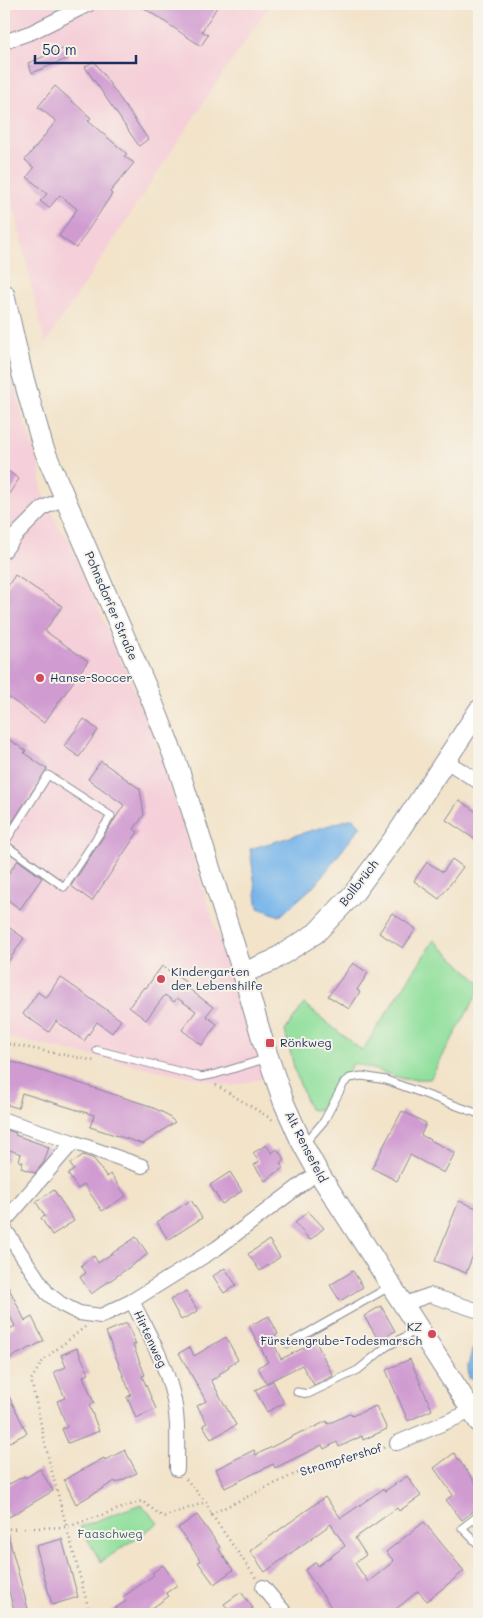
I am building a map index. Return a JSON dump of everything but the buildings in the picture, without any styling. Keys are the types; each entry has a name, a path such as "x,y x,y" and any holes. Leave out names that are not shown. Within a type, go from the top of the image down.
{"main road":[{"name":"Pohnsdorfer Straße","path":"4,294 22,373 43,447 150,696 178,767 243,973"},
{"name":"Bollbrüch","path":"243,973 272,961 316,933 354,893 395,837 479,710"},
{"name":"Alt Rensefeld","path":"243,973 268,1058 284,1103 303,1146 476,1416"}],"street":[{"path":"4,42 32,32 89,4"},
{"path":"4,551 15,536 43,508 64,498"},
{"path":"446,762 479,782"},
{"path":"4,1120 142,1166"},
{"path":"4,1222 73,1142"},
{"path":"4,1228 47,1293 61,1304 79,1313 102,1316 132,1302 218,1248 318,1172"},
{"path":"404,1304 430,1295 478,1307"},
{"name":"Hirtenweg","path":"132,1302 161,1358 173,1393 177,1431 177,1468"},
{"name":"Strampfershof","path":"397,1444 476,1416"},
{"path":"263,1587 286,1614"}],"lane":[{"path":"48,775 111,816 64,887 4,844 48,775"},
{"path":"97,1050 201,1077 268,1058"},
{"path":"303,1146 324,1121 344,1083 350,1078 362,1076 386,1080 479,1114"},
{"path":"288,1344 391,1286"},
{"path":"298,1392 308,1394 358,1370 386,1347 419,1329"},
{"path":"479,1514 462,1528 479,1545"}],"path":[{"path":"4,1043 102,1062"},
{"path":"209,1084 219,1086 275,1121"},
{"path":"90,1614 50,1466 31,1380 44,1359 102,1316"},
{"name":"Strampfershof","path":"212,1514 295,1474 397,1444"},
{"path":"177,1468 206,1502 212,1514 263,1587"},
{"path":"4,1529 67,1526 142,1501 163,1517 206,1502"}],"shaded area":[{"path":"4,4 271,4 215,85 45,344 4,164"},
{"path":"4,341 23,418 39,464 42,490 60,530 68,538 162,759 263,1078 232,1086 4,1037"}],"green space":[{"path":"434,940 479,982 479,991 430,1079 404,1079 354,1063 319,1111 309,1109 295,1071 285,1031 304,1004 362,1051"},
{"name":"Faaschweg","path":"141,1504 158,1523 101,1562 80,1527"}],"water":[{"path":"353,818 361,826 316,884 280,916 258,908 250,849"},
{"path":"479,1345 479,1384 469,1378 468,1366 472,1350"}],"place":[{"name":"Hanse-Soccer","path":"40,678"},
{"name":"Kindergarten der Lebenshilfe","path":"161,979"},
{"name":"Rönkweg","path":"270,1043"},
{"name":"KZ Fürstengrube-Todesmarsch","path":"432,1334"}]}
